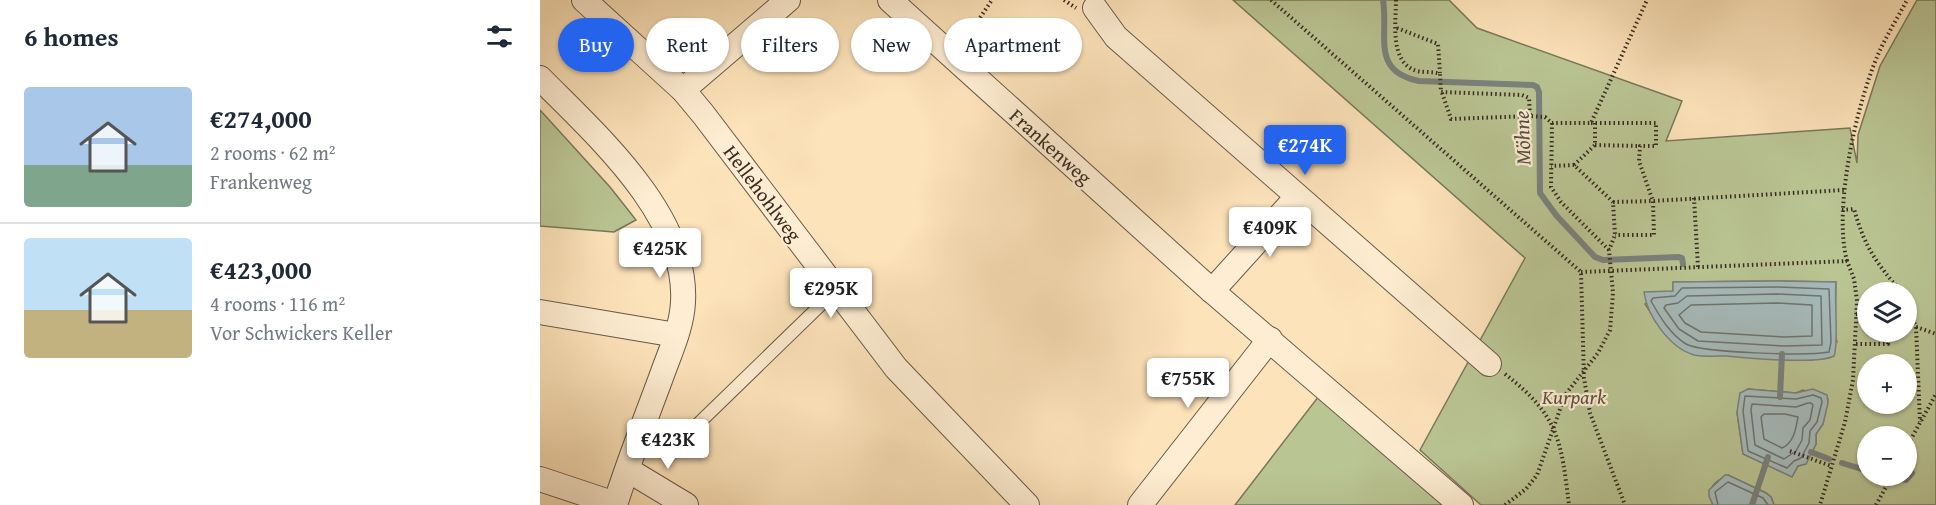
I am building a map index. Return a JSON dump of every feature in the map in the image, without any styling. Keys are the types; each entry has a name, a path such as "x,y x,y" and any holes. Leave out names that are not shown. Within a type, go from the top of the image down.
{"street":[{"name":"Hellehohlweg","path":"584,0 683,90 896,368 1027,505"},
{"path":"683,90 788,0"},
{"name":"Frankenweg","path":"890,0 944,50"},
{"path":"1095,8 1116,37 1489,364"},
{"name":"Frankenweg","path":"969,72 1212,291 1461,505"},
{"path":"540,78 629,171 647,196 675,253 683,302 676,335 615,505 551,489 540,479"},
{"path":"1212,291 1297,197"},
{"path":"540,312 676,335"},
{"path":"1140,505 1270,339"},
{"path":"628,470 686,505"}],"lane":[{"path":"639,438 689,429 698,424 836,290"}],"path":[{"path":"979,18 992,0"},
{"path":"1271,0 1581,272 1847,261"},
{"path":"1396,0 1397,48 1401,59 1415,71 1432,71 1440,75"},
{"path":"1595,145 1593,123 1647,0"},
{"path":"1820,505 1849,407 1856,344 1854,279 1847,261 1843,239 1844,190 1856,129 1870,77 1877,56 1907,0"},
{"path":"1396,28 1438,44 1441,91 1451,119 1532,116 1545,117 1552,123 1656,123 1656,146 1595,145 1574,165 1551,166"},
{"path":"1441,91 1527,96 1532,116"},
{"path":"1552,123 1551,188 1554,194 1609,250"},
{"path":"1615,235 1654,235 1653,201 1639,161 1640,146"},
{"path":"1505,505 1526,489 1537,475 1565,395 1603,346 1610,330 1613,306 1609,250 1615,235 1613,202 1574,165"},
{"path":"1613,202 1844,190"},
{"path":"1694,198 1698,267"},
{"path":"1842,210 1854,209 1867,248 1892,282"},
{"path":"1581,272 1585,371 1590,413 1625,505"},
{"path":"1917,327 1936,334"},
{"path":"1856,344 1888,344 1888,342"},
{"path":"1917,342 1920,422"},
{"path":"1489,364 1502,372 1545,411 1553,427 1562,456 1569,505"},
{"path":"1917,428 1936,394"},
{"path":"1790,451 1831,466"},
{"path":"1876,505 1886,486"}],"green space":[{"name":"Kurpark","path":"1233,0 1449,0 1477,28 1682,101 1666,141 1850,128 1857,163 1858,135 1880,66 1917,0 1936,0 1936,505 1774,505 1771,497 1766,493 1728,475 1718,480 1712,487 1710,495 1713,505 1481,505 1420,450 1525,258","holes":["1673,282 1836,282 1835,334 1837,342 1662,330 1645,304 1673,291","1748,389 1796,393 1803,390 1828,399 1823,424 1816,434 1816,444 1806,463 1798,466 1792,476 1743,454 1737,412"]},
{"path":"540,110 610,187 636,220 614,232 540,226"},
{"path":"1322,392 1445,499 1440,505 1235,505"}],"water":[{"path":"1673,282 1836,282 1834,356 1825,359 1798,360 1694,355 1676,346 1661,330 1650,311 1644,292 1673,291"},
{"path":"1748,389 1796,393 1813,389 1827,395 1828,403 1823,424 1816,434 1816,444 1806,464 1798,466 1792,477 1743,454 1737,412 1740,393"},
{"path":"1725,475 1766,493 1771,497 1774,505 1713,505 1709,490"}],"waterway":[{"name":"Möhne","path":"1383,0 1385,50 1394,69 1404,76 1419,81 1537,87 1539,92 1540,193 1556,215 1595,257 1603,260 1679,257 1682,258 1683,264"},
{"name":"Möhne","path":"1780,397 1782,354"},
{"path":"1811,452 1829,459"},
{"name":"Möhne","path":"1752,505 1768,457"},
{"path":"1842,463 1857,468"}]}
